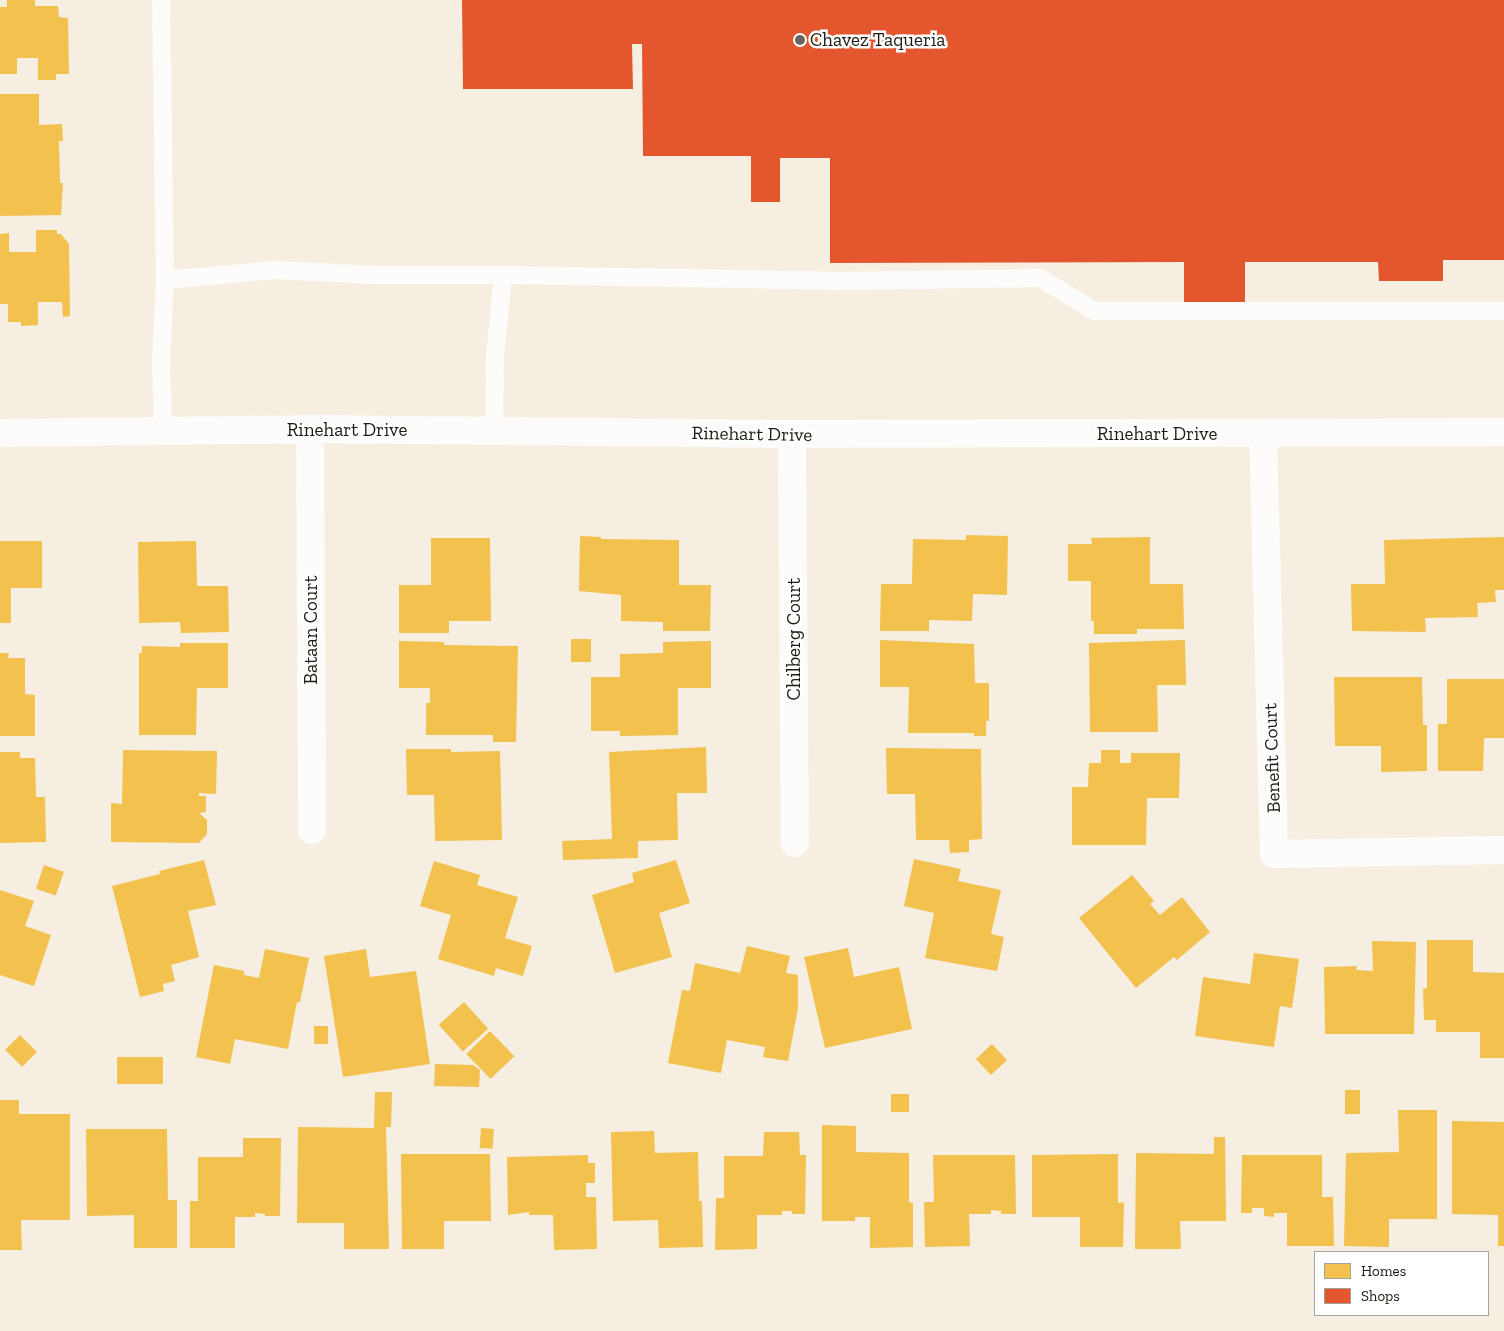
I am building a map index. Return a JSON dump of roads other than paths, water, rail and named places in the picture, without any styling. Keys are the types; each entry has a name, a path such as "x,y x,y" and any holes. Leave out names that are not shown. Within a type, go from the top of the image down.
{"street":[{"name":"Rinehart Drive","path":"0,433 310,429 792,434 1504,432"},
{"name":"Bataan Court","path":"310,429 312,830"},
{"name":"Chilberg Court","path":"792,434 795,843"},
{"name":"Benefit Court","path":"1263,434 1274,854 1504,850"}],"lane":[{"path":"161,0 165,280 161,360 163,432"},
{"path":"165,280 274,270 378,275 503,275 833,281 1040,278 1095,311 1504,311"},
{"path":"494,431 495,357 503,275"}],"place":[{"name":"Chavez Taqueria","path":"800,40"}]}
